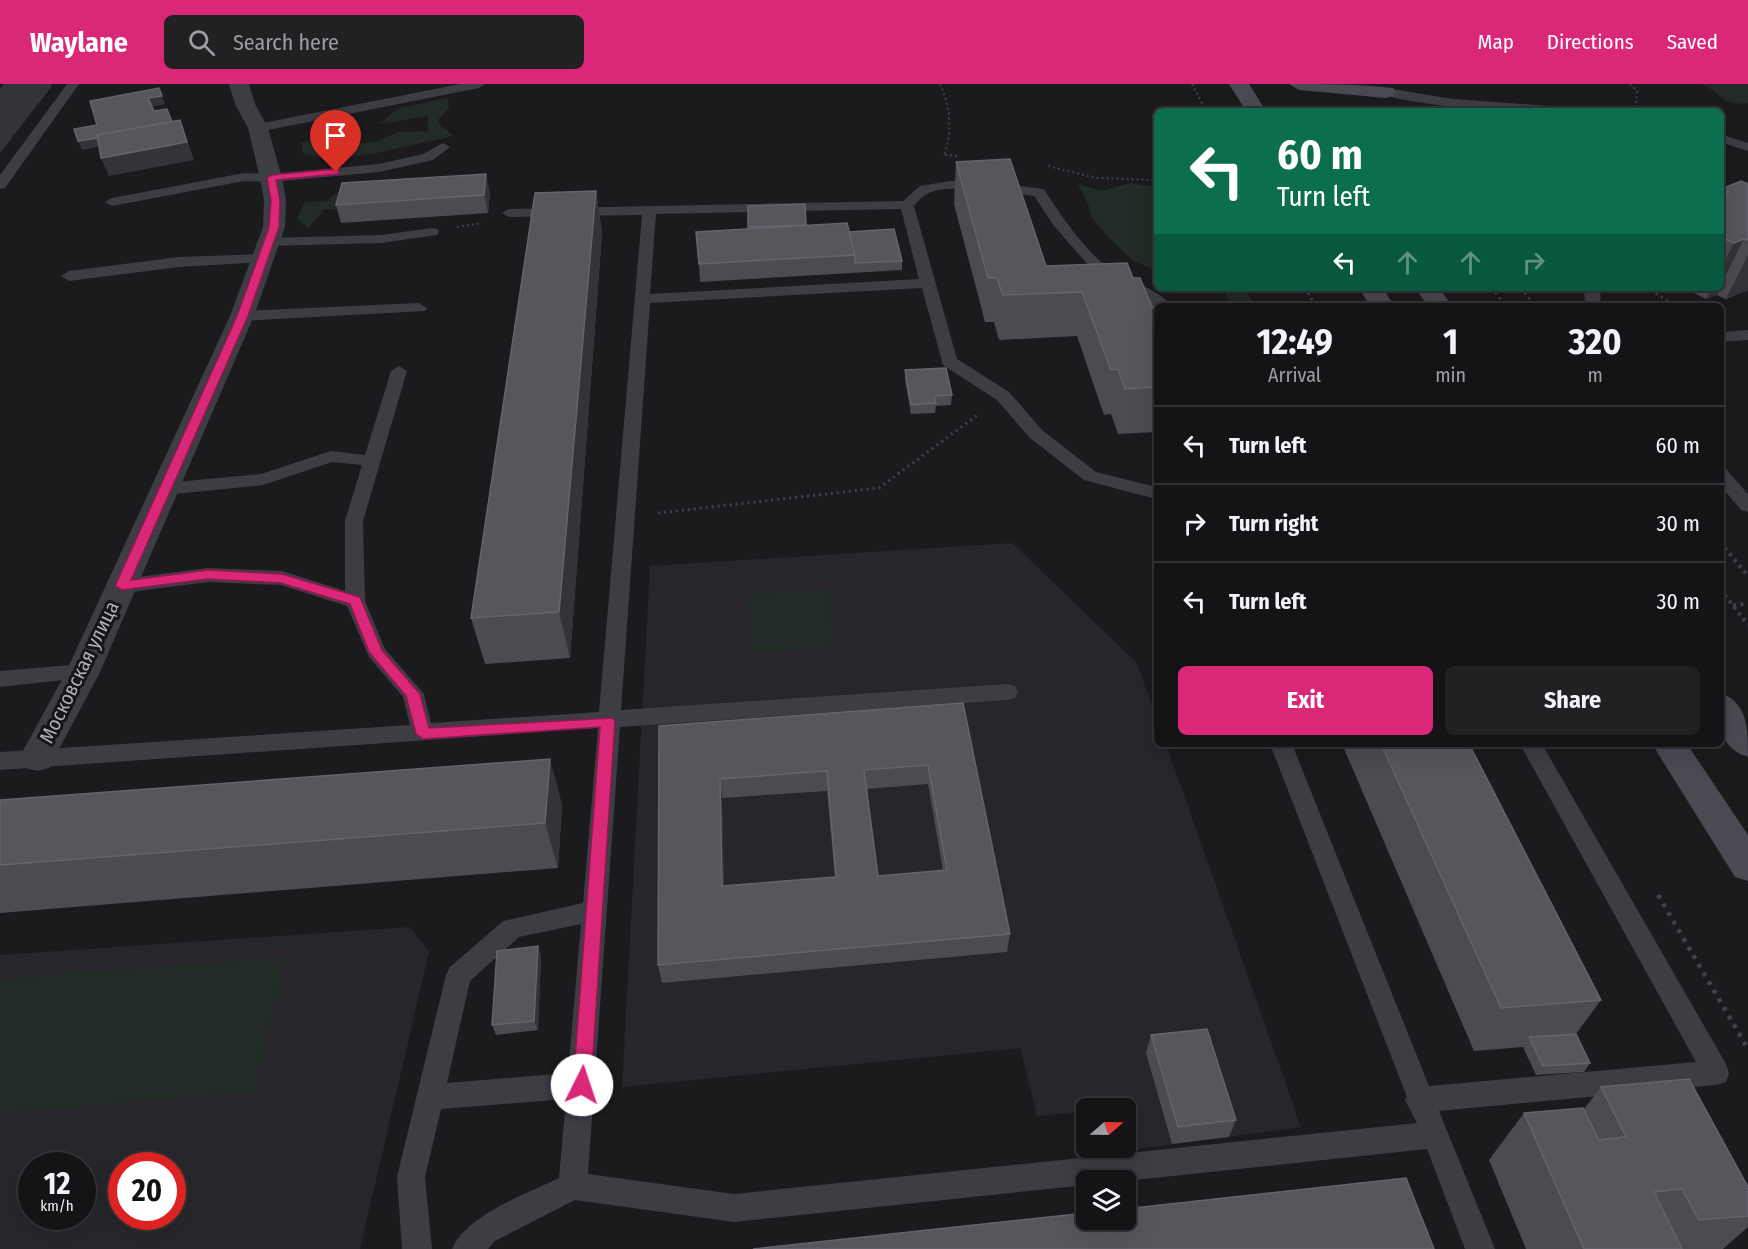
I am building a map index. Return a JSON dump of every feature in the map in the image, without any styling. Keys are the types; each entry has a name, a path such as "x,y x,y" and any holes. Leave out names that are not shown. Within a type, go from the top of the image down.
{"street":[{"name":"Московская улица","path":"37,758 83,672 122,586 242,316 274,227 275,209 271,178 258,129 239,84"},
{"path":"1239,84 1254,108"},
{"path":"1290,84 1300,93 1386,92"},
{"path":"1724,711 1748,744"},
{"path":"1671,747 1748,866"}],"lane":[{"path":"0,185 73,84"},
{"path":"258,129 476,85"},
{"path":"1386,92 1453,104 1516,108"},
{"path":"1724,139 1748,147"},
{"path":"112,202 244,177 271,178 389,166 428,157 443,147"},
{"path":"907,205 925,182 1010,187 1039,192 1046,207 1104,271 1151,296 1159,303"},
{"path":"509,213 535,219 649,211 907,205"},
{"path":"907,205 949,362 1003,396 1036,434 1090,476 1154,493"},
{"path":"573,1186 649,211"},
{"path":"69,276 432,232"},
{"path":"641,299 928,283"},
{"path":"242,316 419,308"},
{"path":"1724,337 1748,335"},
{"path":"399,371 370,461 354,521 355,601 376,652 413,694 423,734"},
{"path":"165,489 263,479 331,456 370,461"},
{"path":"1724,478 1748,506"},
{"path":"122,586 208,575 282,578 355,601"},
{"path":"0,679 83,672"},
{"path":"0,761 608,722 1007,692"},
{"path":"1282,747 1419,1100 1480,1249"},
{"path":"1419,1100 1716,1073 1533,747"},
{"path":"417,1249 411,1177 459,975 512,928 594,911"},
{"path":"430,1097 582,1085"},
{"path":"467,1249 485,1231 573,1186 734,1208 1433,1135"}],"path":[{"path":"925,182 945,155 948,102 940,84"},
{"path":"1192,84 1204,108"},
{"path":"1630,84 1637,91 1636,105 1640,108"},
{"path":"1054,167 1096,178 1154,180"},
{"path":"432,232 481,223 509,213"},
{"path":"1523,291 1533,303"},
{"path":"1650,291 1672,303"},
{"path":"624,517 879,488 1003,396"},
{"path":"1724,547 1748,576"},
{"path":"1724,594 1748,625"},
{"path":"1733,605 1748,604"}],"shaded area":[{"path":"1702,84 1748,84 1748,103 1727,101"},
{"path":"448,98 449,108 437,121 453,136 377,153 326,159 303,153 301,142 319,139 337,145 377,142 397,132 428,131 428,116 379,124 399,108"},
{"path":"1131,183 1154,187 1154,270 1132,260 1108,237 1092,218 1078,184 1101,191"},
{"path":"341,190 345,209 324,209 308,229 297,218 305,202 326,201"},
{"path":"1224,291 1247,291 1253,303 1230,303"},
{"path":"1012,543 1137,663 1154,711 1154,747 1167,747 1301,1127 1136,1149 1136,1098 1076,1098 1076,1113 1037,1116 1020,1048 622,1087 650,566"},
{"path":"829,589 834,647 750,653 748,594"},
{"path":"410,927 429,952 360,1249 0,1249 0,955"},
{"path":"286,957 254,1092 0,1113 0,979"}],"building":[{"path":"159,88 162,96 148,98 154,111 167,109 172,122 97,135 97,138 78,141 74,129 97,125 90,101"},
{"path":"180,120 187,142 101,158 97,135"},
{"path":"1010,159 1046,266 1127,263 1133,278 1140,278 1154,311 1154,387 1125,389 1118,369 1111,370 1082,292 1003,295 997,278 988,278 956,162"},
{"path":"486,174 484,195 336,205 342,183"},
{"path":"1741,181 1748,184 1748,240 1744,239 1734,243 1724,239 1724,194 1729,192 1724,188"},
{"path":"596,191 559,612 471,618 535,193"},
{"path":"805,204 806,225 748,227 748,206"},
{"path":"847,223 855,255 699,264 696,232"},
{"path":"894,229 902,261 855,263 849,232"},
{"path":"946,368 952,395 934,396 936,403 911,405 905,370"},
{"path":"963,703 1010,934 658,965 659,726","holes":["928,765 947,870 878,876 864,770","827,771 836,877 722,886 720,779"]},
{"path":"1382,747 1471,747 1601,1000 1501,1008"},
{"path":"550,759 545,823 0,865 0,800"},
{"path":"538,946 534,1021 492,1025 497,951"},
{"path":"1207,1029 1236,1120 1178,1127 1151,1035"},
{"path":"1576,1034 1590,1063 1543,1066 1529,1037"},
{"path":"1689,1079 1748,1187 1748,1216 1699,1220 1682,1189 1654,1192 1682,1249 1584,1249 1524,1113 1583,1108 1599,1140 1626,1137 1601,1087"},
{"path":"1406,1178 1434,1249 753,1249 1076,1214 1076,1230 1136,1230 1136,1208"}],"route":[{"path":"336,172 271,178 275,200 274,227 242,316 122,586 208,575 282,578 355,601 376,652 413,694 423,734 608,722 582,1085"}]}
